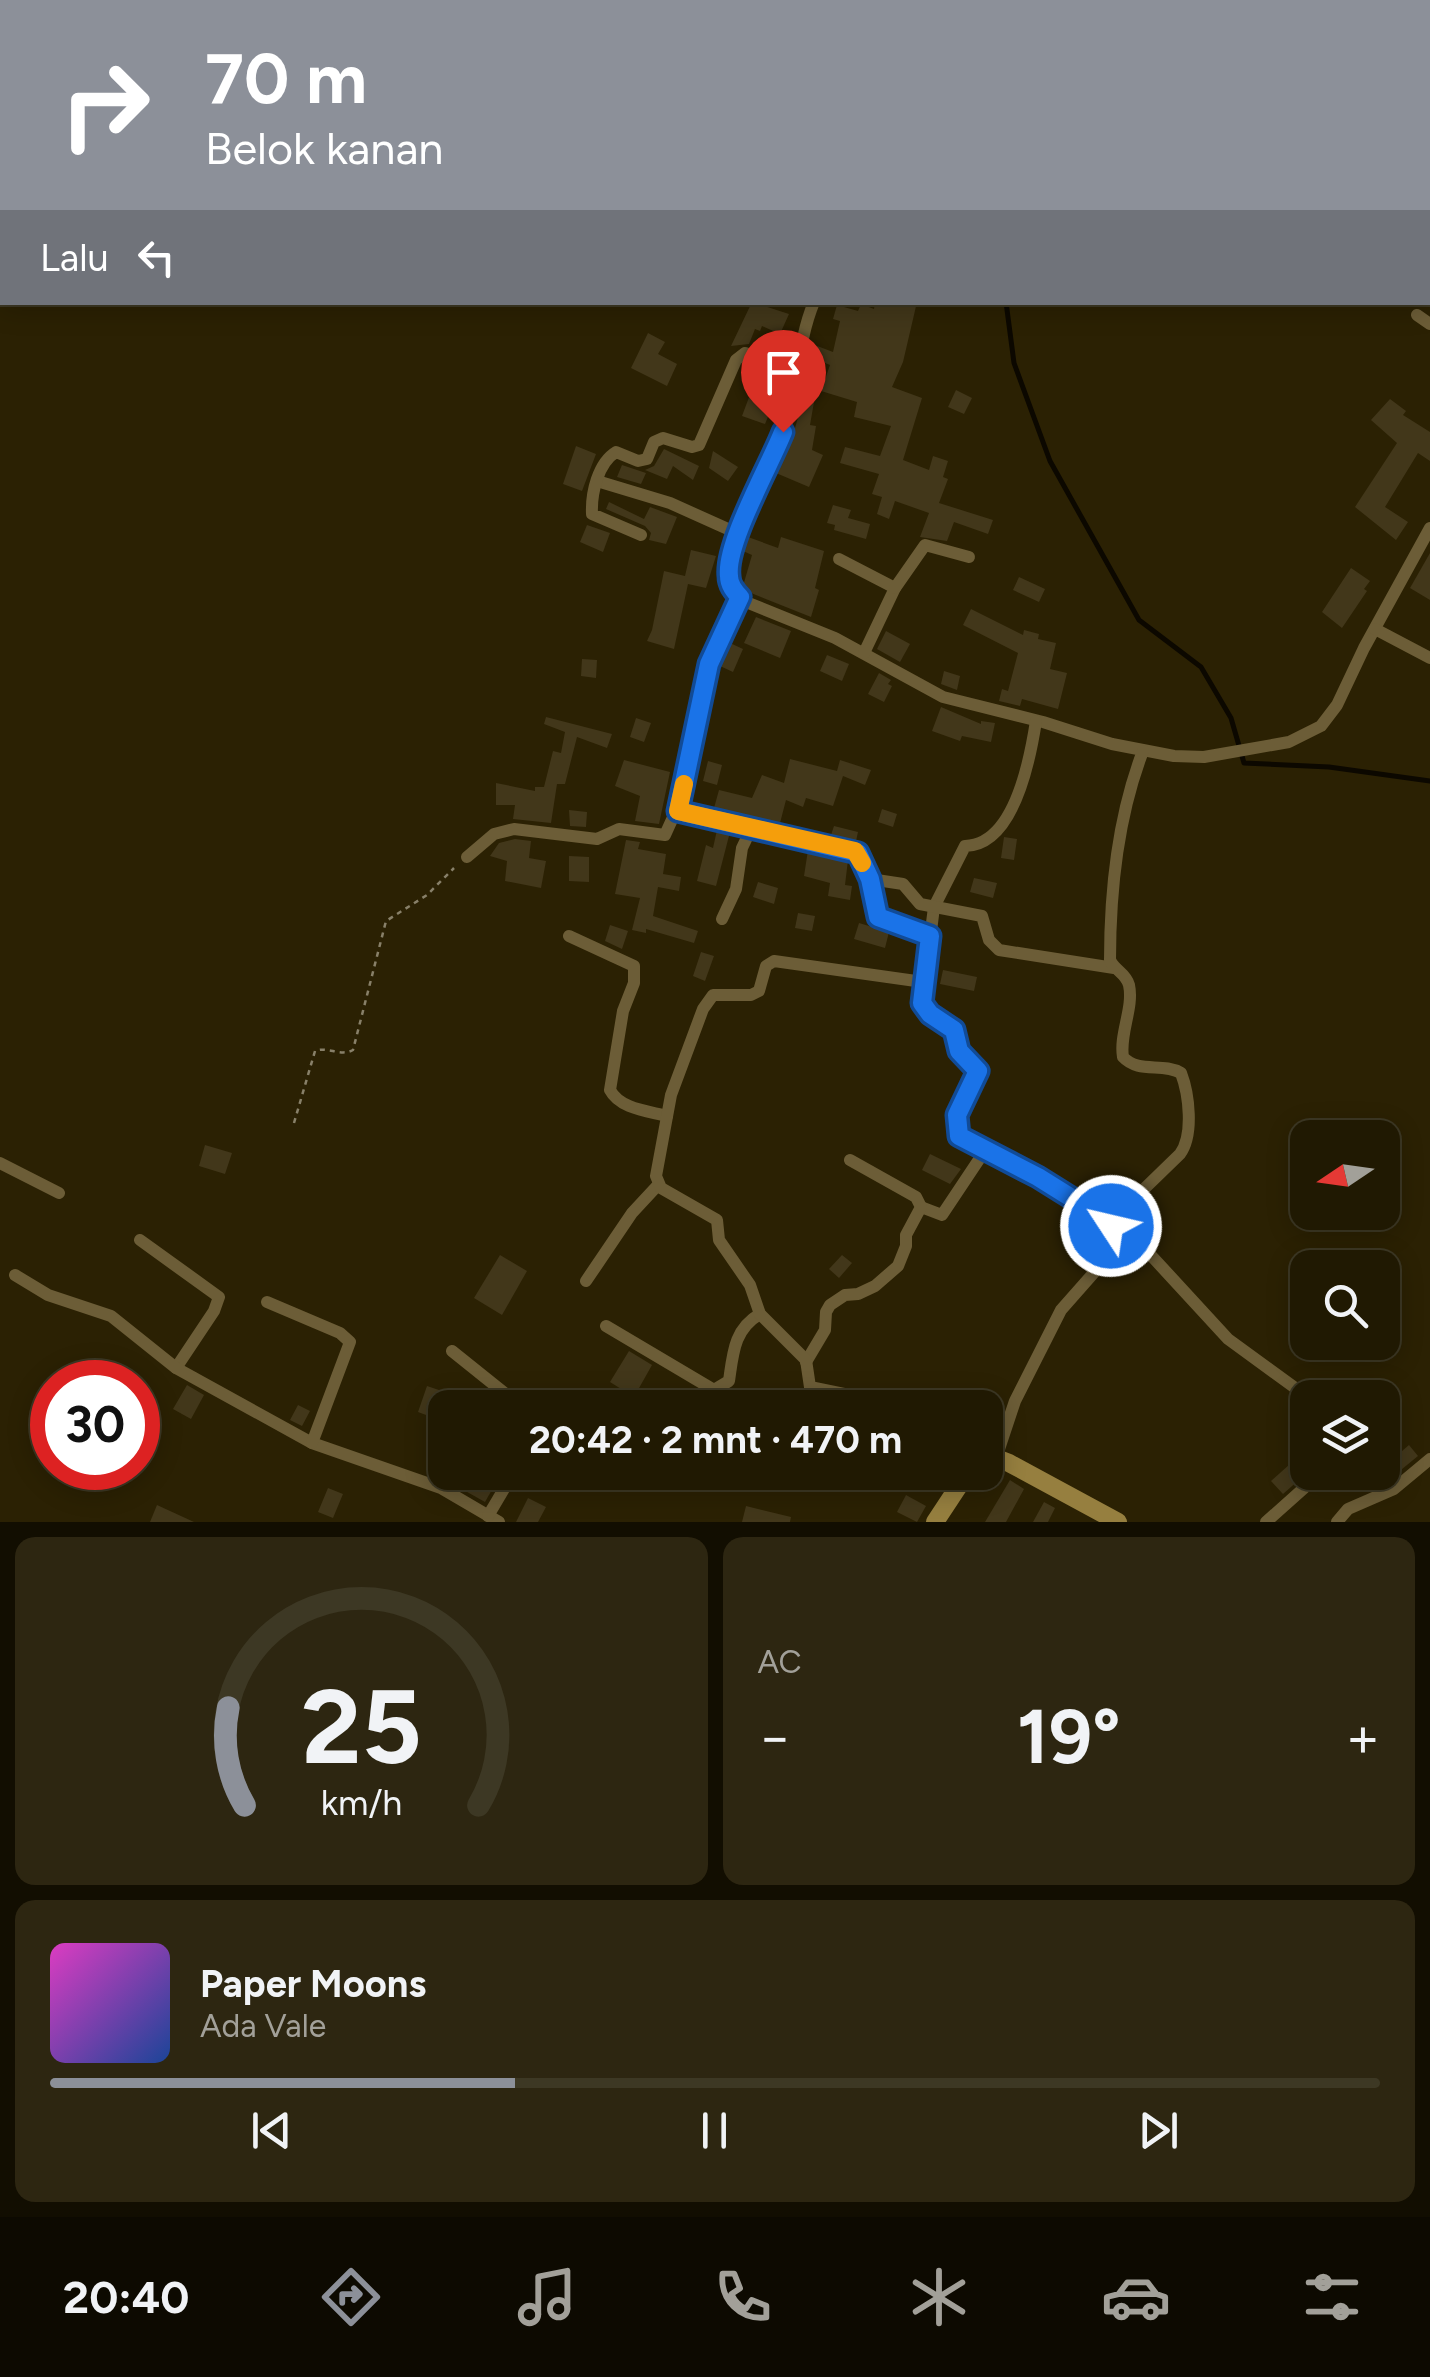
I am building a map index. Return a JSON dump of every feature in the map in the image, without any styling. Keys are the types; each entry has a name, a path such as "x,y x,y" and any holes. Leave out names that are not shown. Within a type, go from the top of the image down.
{"street":[{"path":"813,305 802,336 788,418 740,534 728,576 740,597 864,653 943,697 1143,751 1204,757 1306,736 1332,712 1374,629 1426,545 1430,528"},
{"path":"1417,315 1430,324"},
{"path":"642,535 592,514 597,480 613,452 647,459 654,442 662,438 699,446 740,356 750,353 796,370"},
{"path":"597,480 670,503 740,534"},
{"path":"864,653 895,588 925,545 969,556"},
{"path":"839,559 895,588"},
{"path":"466,857 494,834 514,829 598,839 619,829 665,836 678,811 709,664 740,597"},
{"path":"1374,629 1430,658"},
{"path":"1036,720 1032,749 1010,817 985,843 965,846 934,907 923,982 924,1008 952,1027 959,1051 978,1071 957,1115 956,1132 1110,1222 1120,1242 1147,1251 1228,1339 1290,1384"},
{"path":"1114,968 1110,956 1115,877 1130,791 1143,751"},
{"path":"678,811 855,851 870,879 878,917 930,936"},
{"path":"722,918 736,889 742,848 752,827"},
{"path":"870,879 903,884 911,889 915,900 934,907 982,916 989,940 1005,952 1114,968 1126,978 1130,990 1123,1058 1137,1067 1170,1068 1181,1073 1186,1093 1187,1140 1176,1158 1110,1222"},
{"path":"569,936 634,966 636,975 623,1011 610,1090 615,1099 625,1104 668,1116"},
{"path":"825,1390 810,1387 806,1362 760,1314 750,1285 719,1240 717,1220 658,1185 656,1176 671,1095 709,999 721,992 744,995 759,991 768,963 923,982"},
{"path":"850,1160 916,1198 922,1207 942,1214 986,1149"},
{"path":"0,1164 59,1192"},
{"path":"586,1281 632,1213 658,1185"},
{"path":"806,1362 825,1330 824,1319 830,1306 845,1295 875,1286 898,1266 906,1235 922,1207"},
{"path":"140,1240 219,1297 176,1368"},
{"path":"1003,1430 1061,1310 1120,1242"},
{"path":"15,1275 48,1294 111,1316 176,1368 312,1443 441,1488 494,1519 506,1490"},
{"path":"267,1302 340,1333 350,1342 312,1443"},
{"path":"606,1326 714,1390 729,1381 741,1330 760,1314"},
{"path":"452,1351 501,1390"},
{"path":"1337,1522 1348,1509 1394,1488 1430,1460"},
{"path":"1003,1465 1090,1516 1118,1522"},
{"path":"935,1522 956,1490"},
{"path":"1266,1522 1302,1490"}],"path":[{"path":"294,1123 313,1054 318,1049 338,1054 353,1050 386,922 427,896 466,857"}],"building":[{"path":"751,305 789,314 780,334 762,326 760,331 755,329 749,344 731,346"},
{"path":"837,305 858,311 861,305 874,309 875,305 916,305 903,362 892,387 922,398 903,460 929,470 933,456 948,461 943,477 948,479 939,503 993,520 988,534 954,522 947,541 920,537 929,513 895,501 889,519 877,514 882,497 872,494 879,474 840,463 845,447 880,456 891,426 854,417 857,402 821,391 830,365 810,357 812,344 833,352 840,321 833,319"},
{"path":"648,333 665,342 658,354 677,364 667,386 631,368"},
{"path":"760,368 775,374 764,410 770,412 765,424 742,416"},
{"path":"956,390 972,398 964,414 948,407"},
{"path":"1390,399 1406,411 1403,415 1430,432 1430,461 1418,453 1385,507 1408,522 1396,540 1355,507 1397,443 1371,420"},
{"path":"803,400 814,402 810,425 816,426 812,450 823,455 809,487 776,473"},
{"path":"576,446 596,454 582,491 563,484"},
{"path":"664,449 699,466 693,480 673,466 667,479 645,470 654,466"},
{"path":"713,451 738,467 728,481 709,468"},
{"path":"622,465 646,473 641,484 617,477"},
{"path":"609,502 644,519 650,507 677,517 666,544 649,540 651,533 645,526 606,509"},
{"path":"833,505 851,510 848,518 870,524 866,539 834,530 835,525 827,523"},
{"path":"587,525 610,533 603,552 580,542"},
{"path":"748,537 778,548 781,537 824,551 811,617 751,593 743,586 752,555 743,551"},
{"path":"691,550 716,556 706,588 688,584 674,649 647,641 664,571 685,576"},
{"path":"1430,553 1430,600 1410,588"},
{"path":"1351,568 1370,581 1342,628 1322,612"},
{"path":"1019,577 1045,589 1039,602 1013,590"},
{"path":"971,609 1023,635 1024,630 1039,634 1038,639 1056,643 1050,669 1067,673 1058,709 1022,699 1020,706 999,701 1002,689 1008,691 1018,653 963,625"},
{"path":"756,617 791,631 780,658 744,643"},
{"path":"886,631 910,644 900,662 877,649"},
{"path":"730,643 743,649 733,672 720,666"},
{"path":"827,655 849,664 842,681 820,671"},
{"path":"582,659 597,660 596,678 581,676"},
{"path":"944,671 960,676 957,690 941,684"},
{"path":"879,673 891,680 884,702 868,694"},
{"path":"941,707 981,724 995,723 991,742 962,736 960,741 932,731"},
{"path":"546,717 612,734 607,748 577,737 565,784 557,784 551,823 513,819 515,805 496,805 496,783 535,791 535,787 544,787 553,751 561,753 565,732 544,724"},
{"path":"636,718 651,723 644,742 630,737"},
{"path":"790,759 837,771 840,760 871,770 865,785 843,776 833,806 806,798 803,807 786,800 780,823 714,808 719,790 752,798 762,775 784,783"},
{"path":"624,760 670,772 659,824 635,821 640,796 615,786"},
{"path":"708,761 722,765 717,785 703,781"},
{"path":"882,809 897,814 893,827 878,822"},
{"path":"569,810 587,812 586,827 570,826"},
{"path":"834,826 858,832 856,841 831,835"},
{"path":"717,830 730,832 716,886 697,881 706,845 713,848"},
{"path":"1004,837 1017,839 1014,860 1001,858"},
{"path":"626,840 640,842 638,849 666,854 663,874 681,877 679,891 658,887 653,916 698,931 694,943 646,929 646,933 632,930 640,898 615,894"},
{"path":"531,841 529,858 546,861 541,888 505,881 507,861 490,856 499,843"},
{"path":"808,850 848,860 845,885 852,886 850,900 828,896 830,883 804,876"},
{"path":"569,856 589,857 589,882 569,881"},
{"path":"974,878 997,883 993,898 970,892"},
{"path":"758,882 778,888 774,904 753,897"},
{"path":"798,913 815,916 812,931 795,928"},
{"path":"859,923 889,932 885,948 854,939"},
{"path":"610,925 628,931 622,949 605,941"},
{"path":"701,952 714,956 705,981 693,976"},
{"path":"943,970 977,977 974,991 940,984"},
{"path":"205,1145 232,1153 225,1174 199,1166"},
{"path":"930,1154 961,1169 950,1184 922,1170"},
{"path":"500,1255 527,1271 502,1315 474,1298"},
{"path":"842,1255 852,1263 839,1278 829,1269"},
{"path":"629,1351 652,1365 638,1390 623,1390 610,1382"},
{"path":"187,1385 204,1395 191,1419 173,1409"},
{"path":"427,1386 439,1390 428,1390 428,1416 418,1412"},
{"path":"298,1405 310,1411 302,1426 290,1420"},
{"path":"1409,1445 1418,1456 1400,1471 1400,1453"},
{"path":"1290,1464 1290,1488 1283,1494 1271,1481"},
{"path":"1010,1480 1024,1489 1006,1522 985,1522"},
{"path":"328,1488 343,1494 333,1518 318,1512"},
{"path":"464,1490 492,1490 485,1502"},
{"path":"906,1495 926,1506 917,1522 897,1512"},
{"path":"528,1498 546,1507 538,1522 516,1522"},
{"path":"1044,1502 1055,1508 1048,1522 1033,1522"},
{"path":"157,1505 194,1522 150,1522"},
{"path":"746,1506 791,1517 790,1522 742,1522"}],"waterway":[{"path":"1006,305 1014,363 1050,461 1139,620 1201,667 1231,718 1244,763 1329,767 1430,781"}],"slow traffic":[{"path":"684,784 678,811 855,851 862,863"}],"route":[{"path":"783,432 757,487 729,567 730,583 740,597 709,664 678,811 858,853 870,879 878,917 930,936 922,1003 930,1014 952,1027 959,1051 978,1071 957,1115 956,1132 1038,1177 1111,1226"}]}
